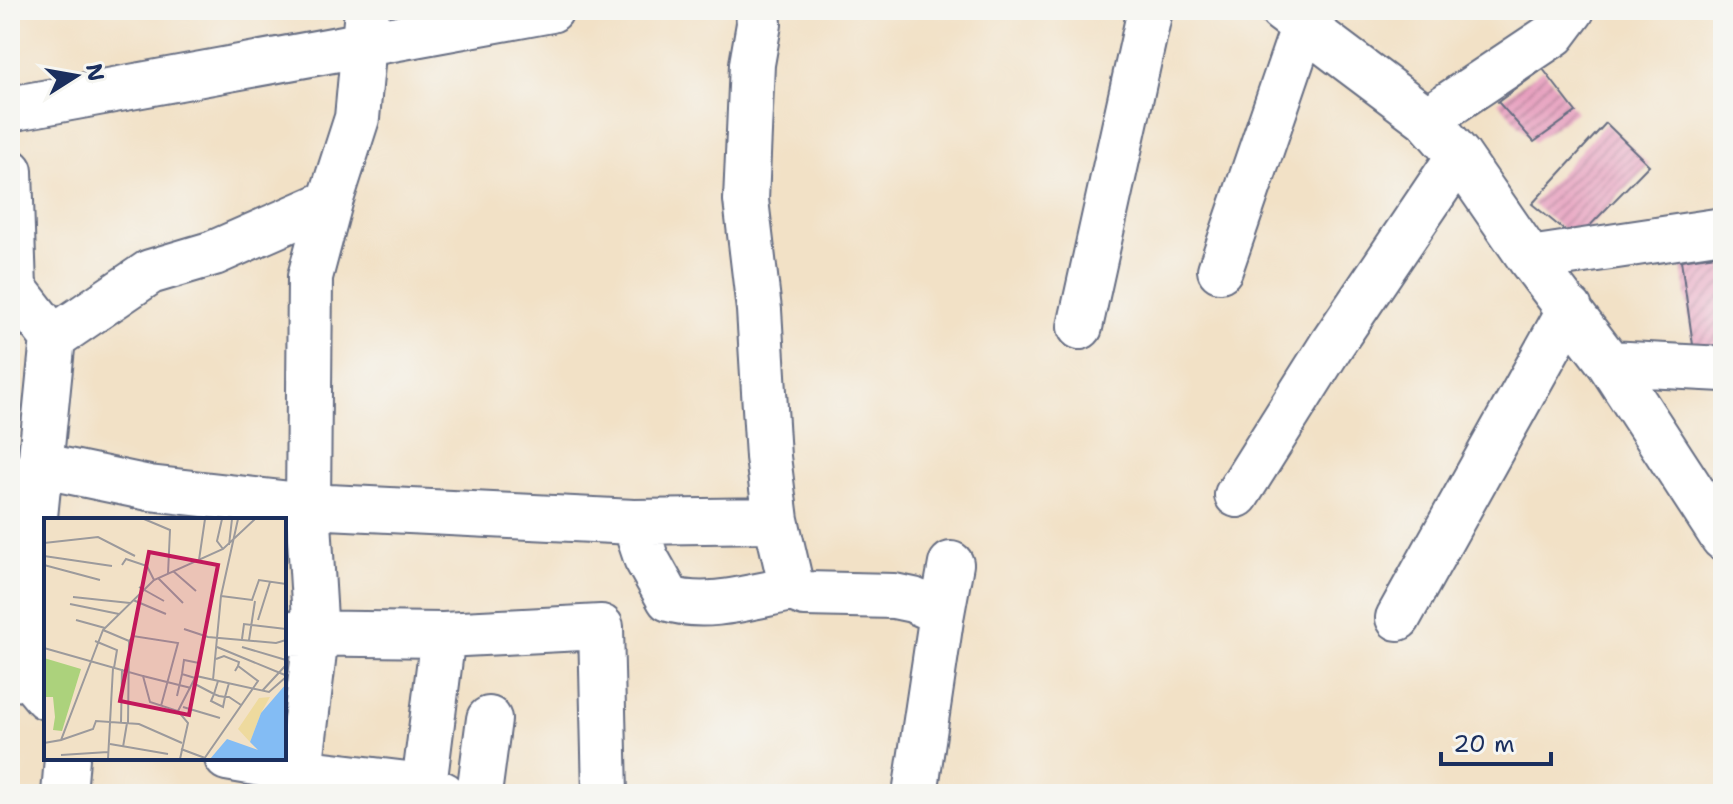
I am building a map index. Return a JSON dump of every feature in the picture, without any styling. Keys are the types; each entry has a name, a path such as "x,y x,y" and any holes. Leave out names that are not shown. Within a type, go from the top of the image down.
{"street":[{"path":"10,109 366,26 551,10"},
{"path":"758,10 759,24 752,64 746,200 759,310 768,457 776,520 792,589"},
{"path":"1080,327 1150,10"},
{"path":"1427,119 1543,43 1572,10"},
{"path":"1220,270 1299,15 1427,119 1459,156 1530,259 1609,363 1723,538"},
{"path":"300,771 300,634 308,506 310,277 357,118 366,26"},
{"path":"1237,495 1332,344 1459,156"},
{"path":"10,171 12,288 53,338 39,465 25,681"},
{"path":"53,338 150,272 214,253 330,202"},
{"path":"1530,259 1723,230"},
{"path":"1398,618 1570,309"},
{"path":"1609,363 1723,369"},
{"path":"39,465 149,488 308,506 634,522 776,520"},
{"path":"634,522 646,558 669,599 686,605 792,589 805,594 894,596 913,600 942,613"},
{"path":"915,794 951,564"},
{"path":"300,634 443,635 601,627 605,794"},
{"path":"238,760 358,786 433,790 443,635"},
{"path":"479,794 489,719"},
{"path":"64,794 67,760"}],"building":[{"path":"1543,69 1576,112 1534,142 1498,102"},
{"path":"1606,123 1649,165 1576,240 1532,204"},
{"path":"1723,254 1723,355 1695,359 1681,260"}]}
